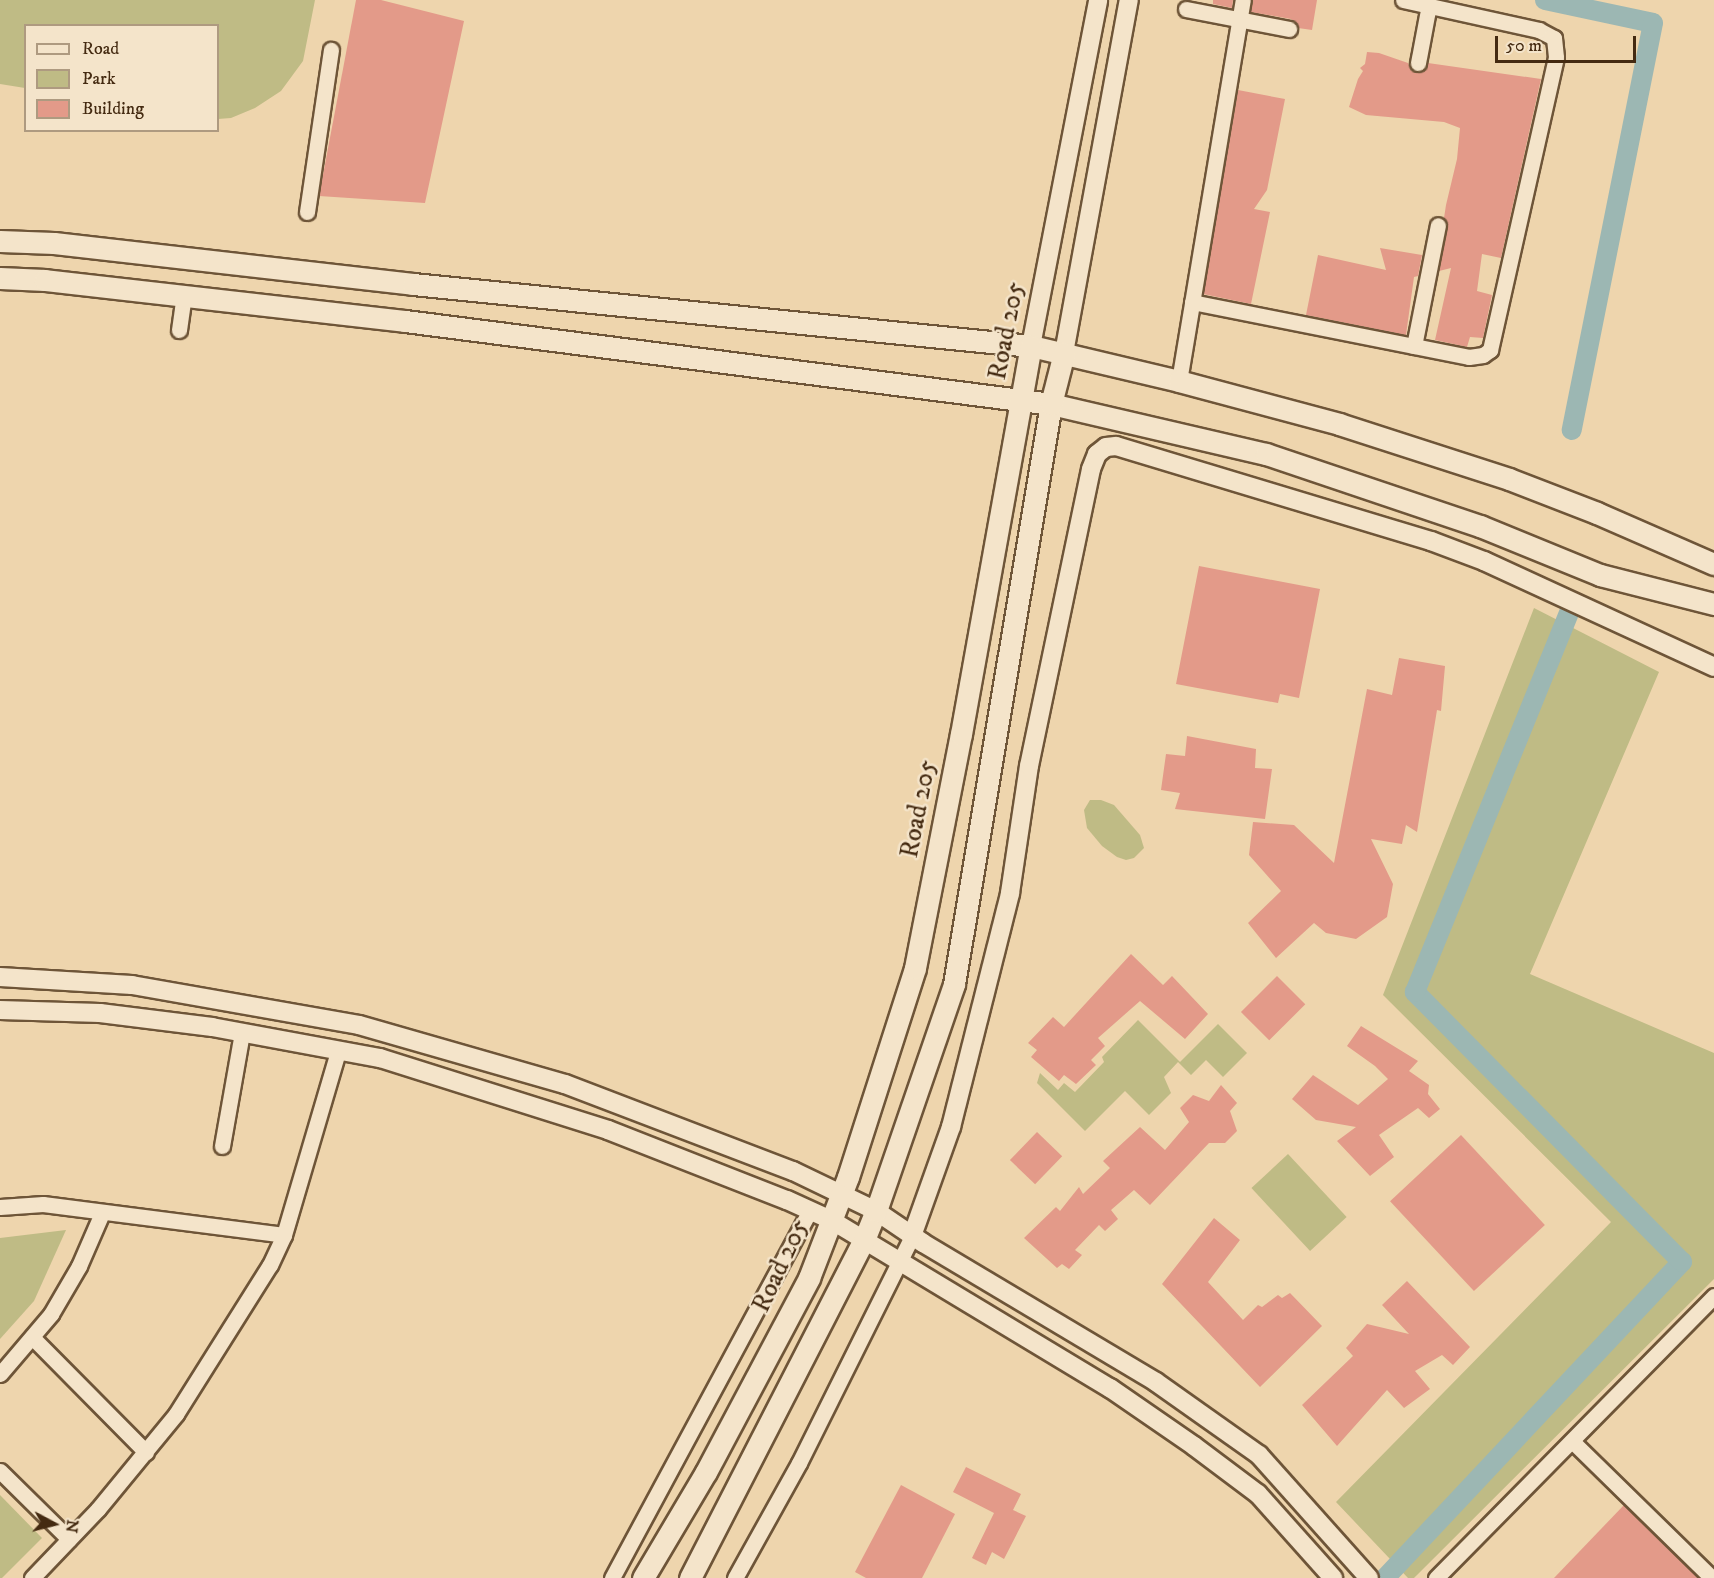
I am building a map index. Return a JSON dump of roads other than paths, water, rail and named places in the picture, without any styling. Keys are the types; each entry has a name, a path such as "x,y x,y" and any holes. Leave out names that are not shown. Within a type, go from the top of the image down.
{"main road":[{"path":"0,241 54,243 413,284 1031,346 1179,381 1339,424 1509,479 1714,564"},
{"path":"0,278 45,280 405,321 1051,404 1266,454 1480,526 1600,575 1714,604"},
{"name":"Road 205","path":"643,1578 706,1472 809,1278 841,1195 915,968 961,734 1031,346"},
{"path":"690,1578 864,1240 954,984 1051,404 1064,353"}],"street":[{"name":"Road 205","path":"1031,346 1098,0"},
{"path":"1064,353 1129,0"},
{"path":"1179,381 1243,0"},
{"path":"1192,302 1469,357 1483,356 1490,350 1557,57 1554,38 1539,30 1403,0"},
{"path":"1418,63 1429,5"},
{"path":"1186,9 1289,29"},
{"path":"307,212 331,50"},
{"path":"1414,346 1438,225"},
{"path":"179,330 184,295"},
{"path":"735,1578 800,1463 900,1263 951,1128 1008,904 1029,766 1091,469 1097,454 1106,447 1116,446 1431,541 1484,561 1714,667"},
{"path":"0,977 132,985 359,1024 565,1084 793,1171 876,1211 912,1236 1156,1382 1259,1455 1364,1572"},
{"path":"0,1010 100,1013 242,1033 380,1058 608,1130 810,1210 831,1220 1110,1388 1194,1446 1258,1494 1333,1578"},
{"path":"222,1146 242,1033"},
{"path":"32,1578 146,1452 176,1414 270,1265 284,1235 338,1051"},
{"path":"0,1207 43,1204 284,1235"},
{"path":"612,1578 810,1210"},
{"path":"0,1374 51,1314 79,1266 102,1213"},
{"path":"1436,1578 1714,1296"},
{"path":"32,1337 146,1452"},
{"path":"1572,1441 1712,1578"},
{"path":"0,1471 69,1539"}],"waterway":[{"path":"1545,0 1653,23 1572,430"},
{"path":"1385,1578 1682,1262 1415,992 1570,611"}]}
